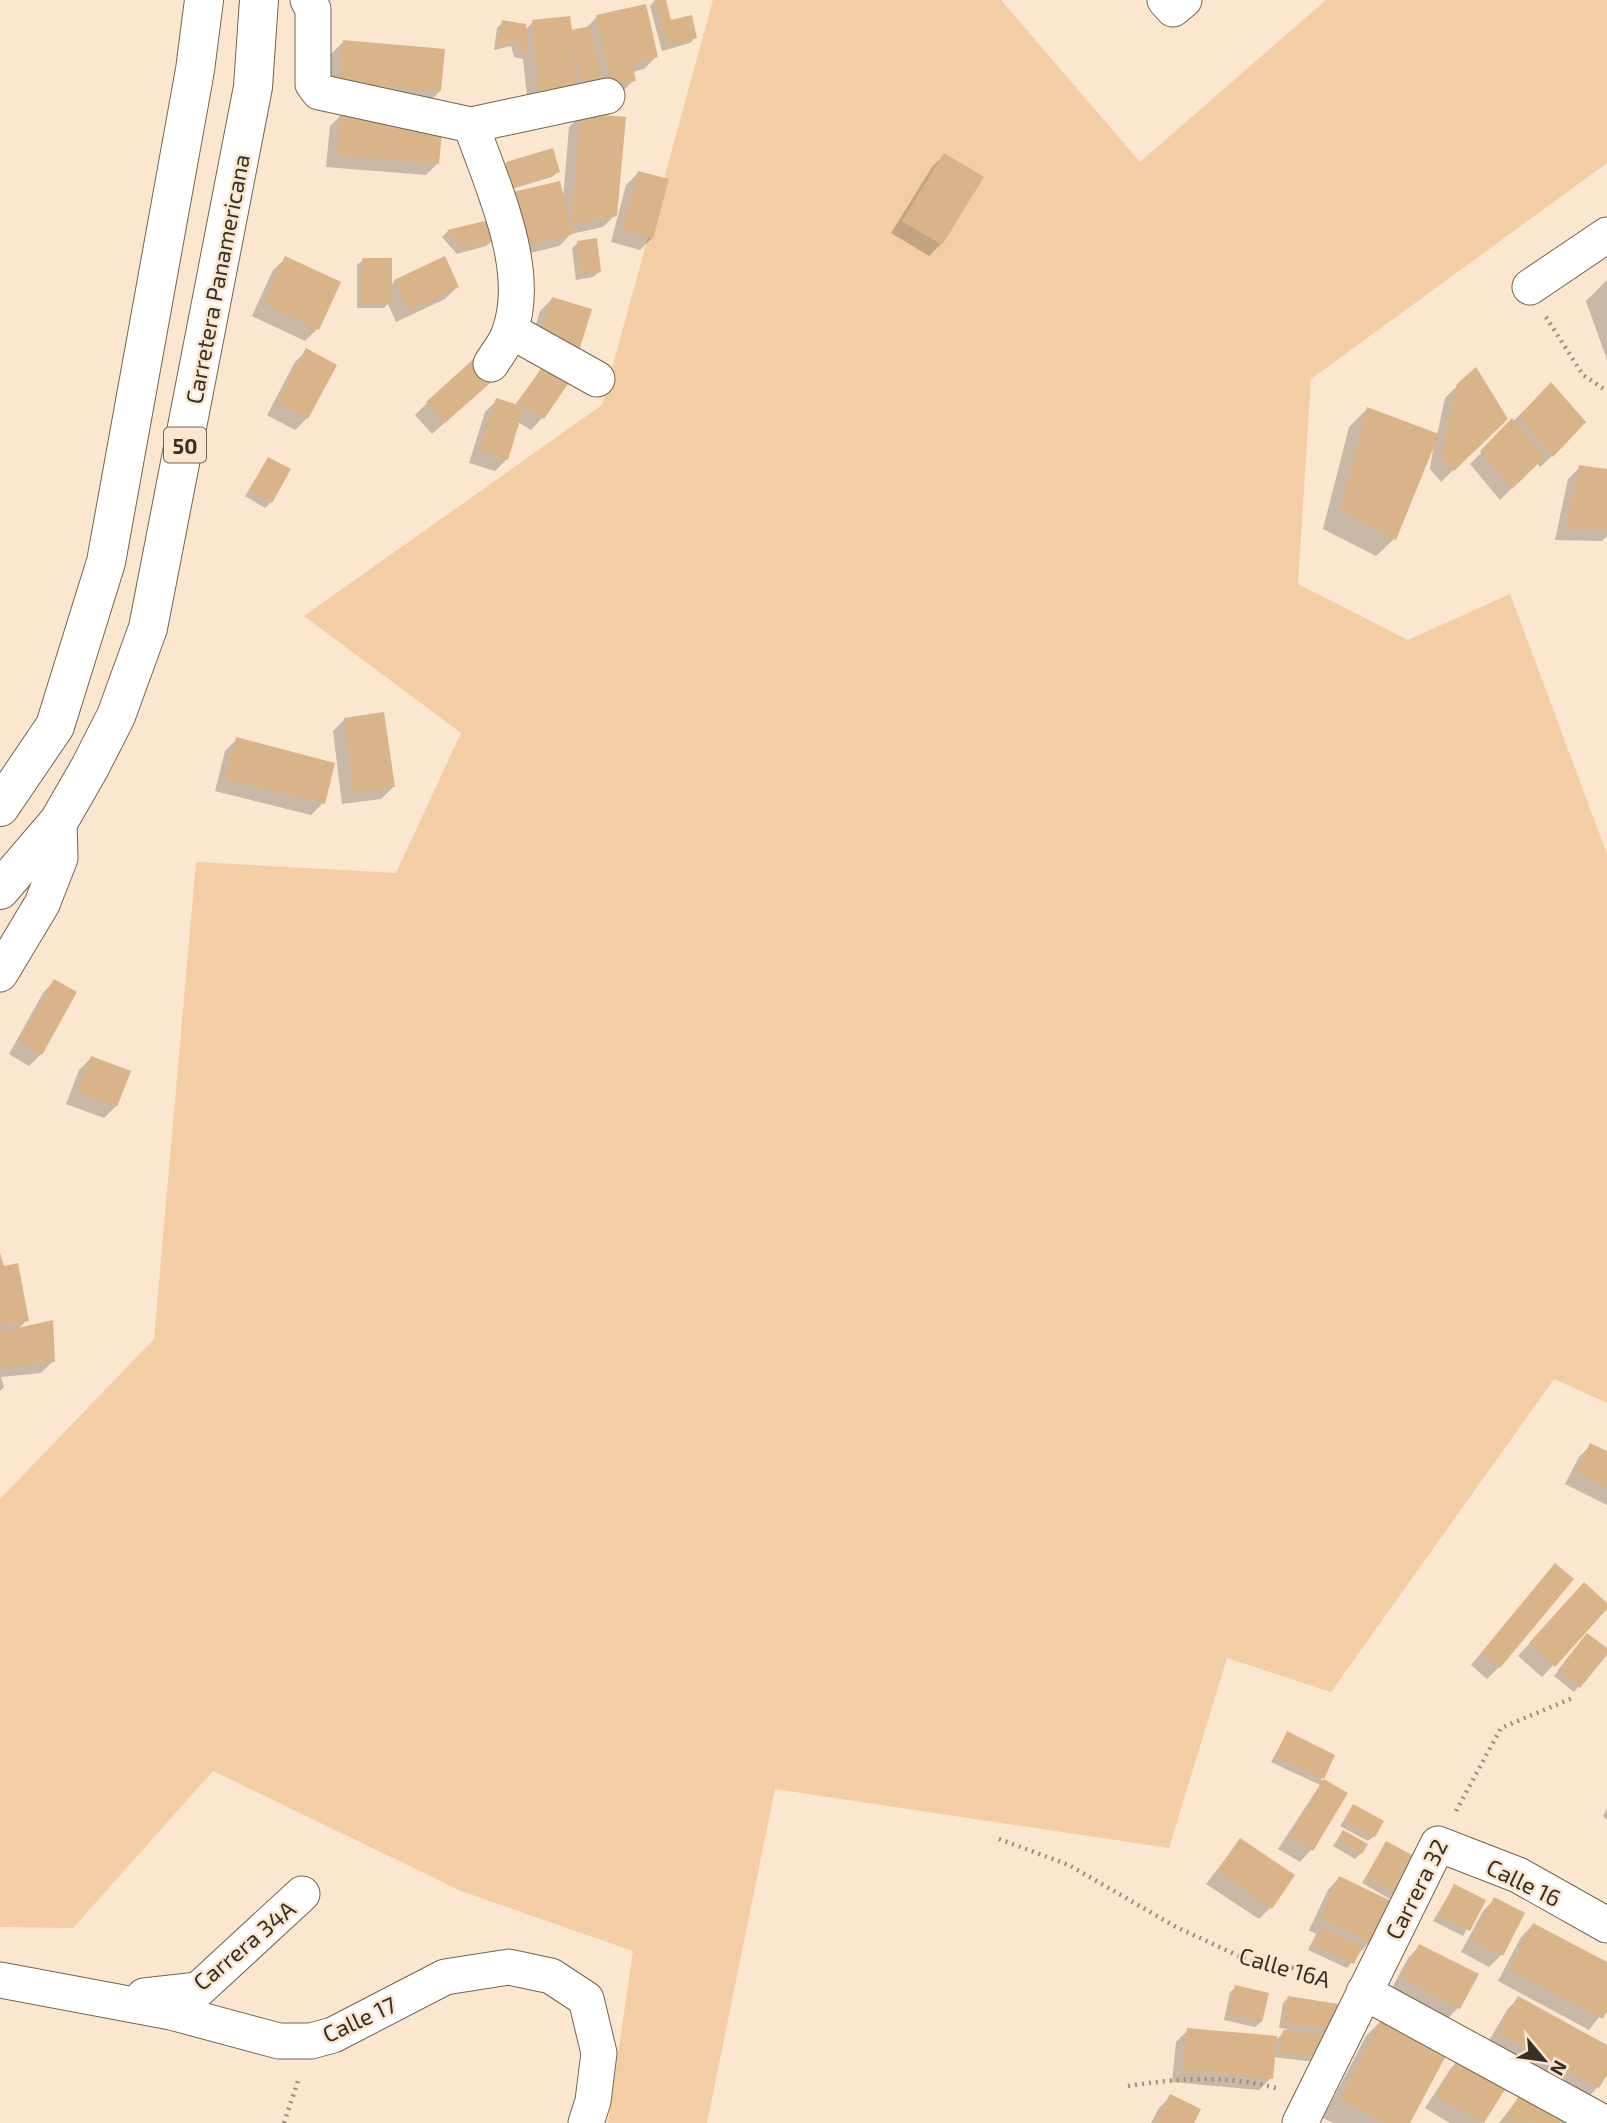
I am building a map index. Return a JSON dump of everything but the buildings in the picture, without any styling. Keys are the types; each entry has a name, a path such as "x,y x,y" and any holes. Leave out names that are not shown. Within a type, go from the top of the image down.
{"highway":[{"name":"50","path":"0,807 55,726 106,562 195,70 204,0"},
{"name":"Carretera Panamericana","path":"0,890 59,821 116,716 148,628 253,87 259,0"}],"street":[{"path":"308,0 313,9 313,84 319,92 471,125 607,96"},
{"path":"471,125 513,250 517,273 510,331 491,364"},
{"path":"1531,287 1607,235"},
{"path":"510,331 597,379"},
{"path":"0,974 47,892 60,858 59,821"},
{"name":"Calle 16","path":"1438,1844 1518,1875 1607,1925"},
{"name":"Carrera 32","path":"1307,2110 1438,1844"},
{"name":"Carrera 34A","path":"100,1999 177,1995 198,1990 302,1894"},
{"name":"Calle 17","path":"0,1980 171,2012 279,2041 311,2041 332,2035 445,1977 509,1967 551,1976 586,1999 599,2053 593,2101 586,2123"},
{"path":"1364,1992 1604,2123"}],"path":[{"path":"1531,287 1559,342 1583,375 1607,391"},
{"name":"Carrera 32","path":"1438,1844 1501,1728 1575,1697"},
{"name":"Calle 16A","path":"999,1839 1069,1865 1176,1927 1252,1962 1307,1970 1364,1992"},
{"path":"284,2123 311,2041"},
{"path":"1128,2086 1207,2078 1251,2082 1307,2110"}],"shaded area":[{"path":"713,0 1001,0 1140,162 1326,0 1607,0 1607,163 1311,379 1298,584 1408,640 1510,594 1607,854 1607,1403 1554,1379 1331,1692 1227,1658 1169,1848 775,1789 707,2123 608,2123 633,1951 461,1891 213,1771 73,1928 0,1927 0,1499 154,1339 196,862 396,873 461,733 304,616 602,405"}]}
